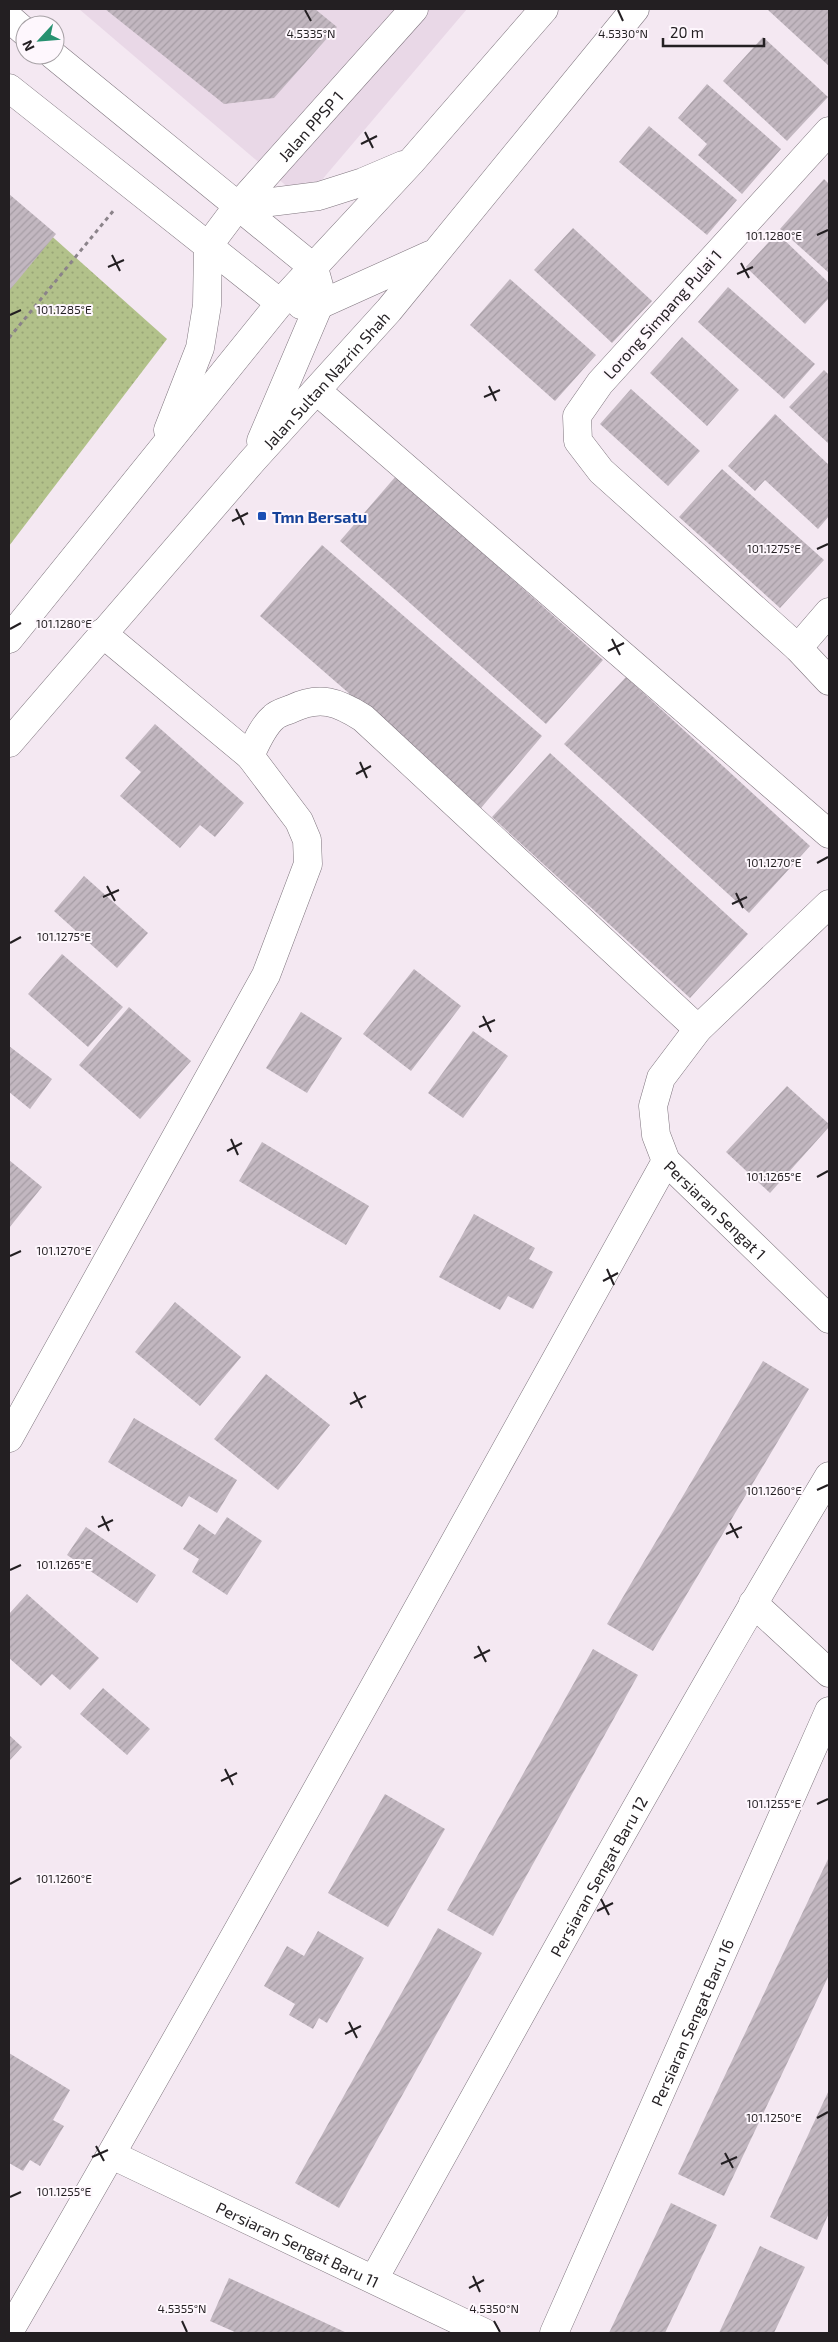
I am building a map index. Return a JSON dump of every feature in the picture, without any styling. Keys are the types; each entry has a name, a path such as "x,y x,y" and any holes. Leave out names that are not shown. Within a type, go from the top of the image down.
{"main road":[{"name":"Jalan PPSP 1","path":"208,246 238,206 414,9"},
{"path":"9,639 280,303 410,162 544,9"},
{"name":"Jalan Sultan Nazrin Shah","path":"9,743 253,460 389,310 635,9"},
{"path":"65,64 314,268 319,286 319,305 253,460"},
{"path":"9,88 280,303 319,305 436,252"},
{"name":"Lorong Simpang Pulai 1","path":"798,648 601,471 578,441 577,416 600,383 829,131"},
{"path":"238,206 320,196 363,182 410,162"},
{"path":"157,457 200,348 207,305 208,246"},
{"path":"317,391 829,834"},
{"path":"829,612 798,648 829,681"},
{"path":"9,1438 266,975 308,864 307,840 299,821 250,756 102,634"},
{"path":"250,756 262,733 274,716 299,705 323,701 343,705 363,718 698,1029"},
{"name":"Persiaran Sengat 1","path":"829,904 698,1029 661,1078 653,1106 656,1135 666,1160 829,1319"},
{"path":"9,2332 112,2155 395,1650 666,1160"},
{"name":"Persiaran Sengat Baru 12","path":"374,2279 569,1927 753,1603 829,1476"},
{"path":"753,1603 829,1673"},
{"name":"Persiaran Sengat Baru 16","path":"554,2333 829,1711"},
{"name":"Persiaran Sengat Baru 11","path":"112,2155 485,2333"}],"path":[{"path":"9,338 133,186"}],"shaded area":[{"path":"79,9 467,9 304,201"}],"green space":[{"path":"9,198 167,339 9,546"}],"building":[{"path":"105,9 315,9 337,27 274,98 224,104"},
{"path":"829,9 829,66 768,10"},
{"path":"763,37 828,97 787,141 723,81"},
{"path":"707,84 781,149 742,194 698,155 707,144 678,118"},
{"path":"649,126 737,200 707,235 619,162"},
{"path":"824,179 829,184 829,273 780,229"},
{"path":"9,194 56,234 9,291"},
{"path":"573,228 652,301 612,343 534,270"},
{"path":"777,233 829,283 829,298 805,324 746,267"},
{"path":"510,279 596,355 555,401 470,325"},
{"path":"728,287 815,364 784,399 698,322"},
{"path":"682,337 739,390 707,426 650,373"},
{"path":"824,370 829,375 829,444 789,407"},
{"path":"631,389 700,451 668,486 600,424"},
{"path":"775,414 829,465 829,516 818,529 765,480 755,491 728,466"},
{"path":"722,469 824,560 780,608 679,517"},
{"path":"396,476 603,660 546,724 340,541"},
{"path":"322,545 542,736 481,808 260,616"},
{"path":"626,677 810,846 749,913 564,744"},
{"path":"155,724 244,803 215,837 200,825 180,848 120,796 141,772 125,758"},
{"path":"550,753 748,934 690,998 492,817"},
{"path":"84,876 148,933 117,968 54,911"},
{"path":"62,954 123,1007 88,1047 28,994"},
{"path":"414,969 461,1006 411,1071 363,1034"},
{"path":"129,1007 191,1061 140,1119 79,1065"},
{"path":"301,1012 342,1038 307,1093 266,1068"},
{"path":"473,1031 508,1056 463,1118 428,1093"},
{"path":"9,1046 52,1079 30,1109 9,1092"},
{"path":"787,1086 829,1124 829,1127 770,1193 726,1152"},
{"path":"262,1142 369,1206 346,1245 239,1181"},
{"path":"9,1160 42,1187 9,1228"},
{"path":"474,1214 535,1248 529,1259 553,1272 533,1309 508,1296 500,1310 439,1277"},
{"path":"175,1302 241,1357 200,1406 135,1352"},
{"path":"763,1361 809,1389 653,1651 607,1624"},
{"path":"266,1374 330,1425 278,1490 214,1439"},
{"path":"134,1418 237,1480 217,1513 189,1496 182,1507 108,1462"},
{"path":"227,1517 262,1541 227,1595 192,1572 199,1559 183,1549 199,1524 215,1535"},
{"path":"86,1527 156,1575 137,1603 67,1555"},
{"path":"27,1594 99,1658 70,1690 52,1674 41,1686 9,1658 9,1614"},
{"path":"593,1649 638,1675 493,1936 447,1910"},
{"path":"103,1688 150,1729 127,1755 80,1714"},
{"path":"9,1735 22,1747 9,1761"},
{"path":"385,1794 445,1829 388,1927 328,1893"},
{"path":"829,1857 829,1975 724,2196 678,2174"},
{"path":"438,1928 482,1953 339,2208 295,2183"},
{"path":"318,1931 364,1958 327,2023 319,2018 313,2029 289,2015 295,2004 264,1986 287,1946 304,1956"},
{"path":"9,2053 70,2090 53,2120 64,2126 40,2166 30,2160 23,2171 9,2163"},
{"path":"829,2090 829,2213 817,2240 770,2217"},
{"path":"671,2203 717,2225 665,2333 609,2333"},
{"path":"760,2246 805,2267 774,2333 719,2333"},
{"path":"229,2278 347,2333 237,2333 210,2321"}],"place":[{"name":"Tmn Bersatu","path":"262,516"}]}
